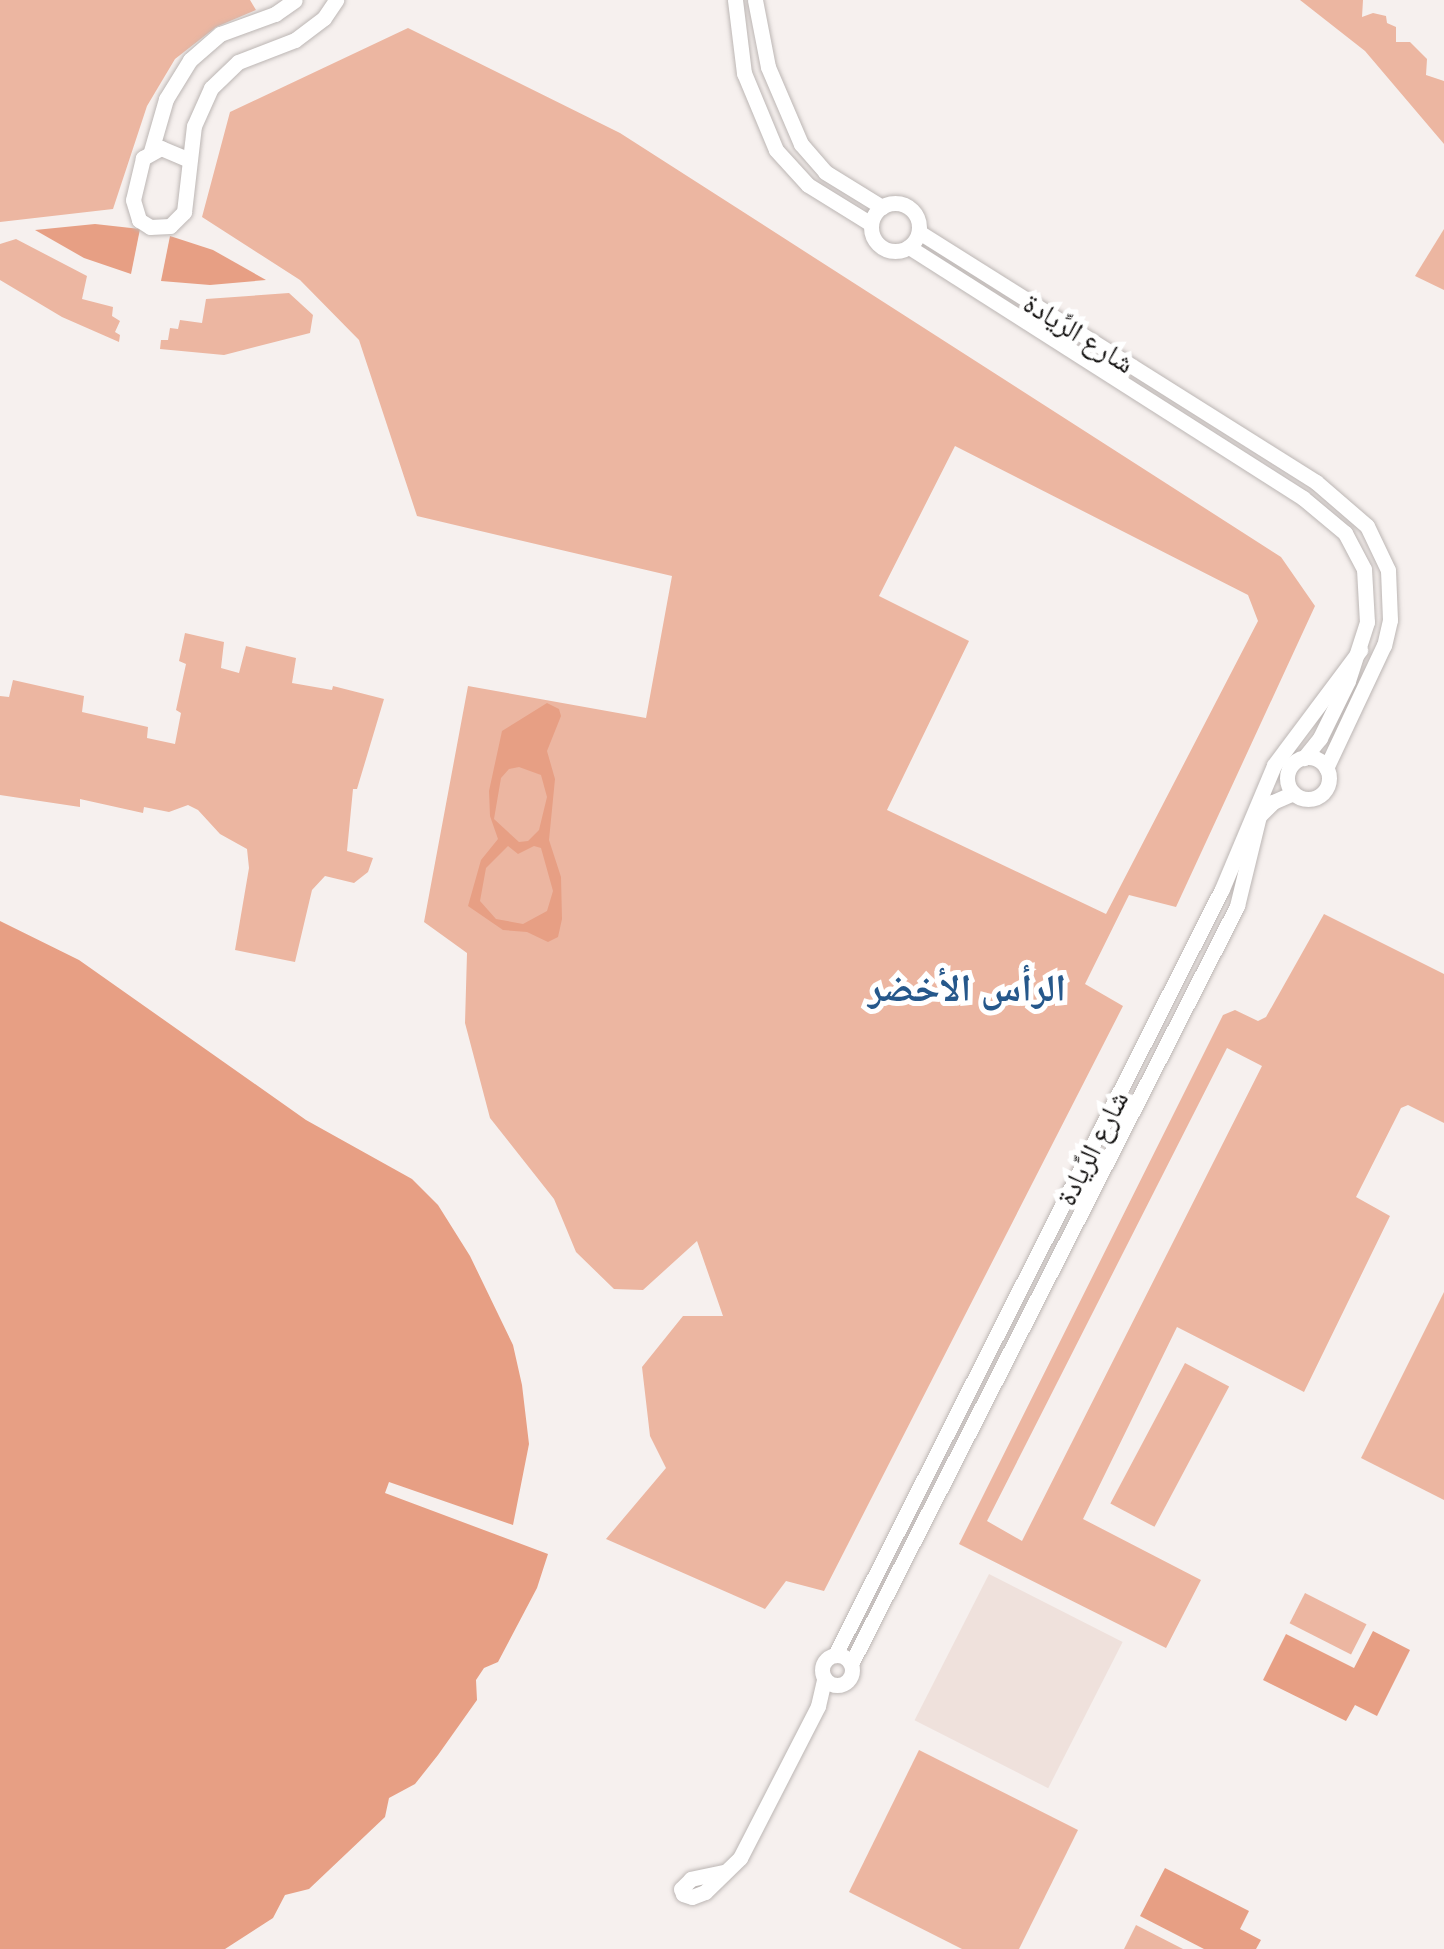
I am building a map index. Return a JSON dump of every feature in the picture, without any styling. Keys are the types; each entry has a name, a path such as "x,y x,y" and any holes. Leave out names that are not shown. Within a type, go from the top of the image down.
{"street":[{"path":"151,151 166,99 190,60 220,34 276,14 296,0"},
{"path":"735,0 744,72 756,110 776,150 798,177 871,224"},
{"path":"755,0 774,86 795,134 816,163 882,207"},
{"path":"187,159 201,106 225,72 252,54 295,40 331,2"},
{"path":"756,110 774,86"},
{"path":"170,148 187,159 192,168 184,212 170,226 150,227 139,220 133,200 143,158 151,151 170,148"},
{"path":"896,203 909,208 917,217 919,232 909,247 886,250 873,236 871,224 882,207 896,203"},
{"name":"شارع الرِّيادة","path":"919,232 1316,482 1367,526 1388,570 1390,620 1384,645 1326,768"},
{"name":"شارع الرِّيادة","path":"909,247 1336,522 1359,556 1369,608 1360,650 1324,731 1304,758"},
{"name":"شارع الرِّيادة","path":"1293,793 1273,802 1259,816 1236,906 851,1664 850,1678 831,1682 822,1665 836,1655 1214,905 1269,776 1360,650"},
{"path":"1314,758 1326,768 1328,785 1320,795 1308,799 1293,793 1287,775 1293,764 1314,758"},
{"path":"836,1655 851,1664"},
{"path":"723,1872 734,1866 754,1836 831,1682"}],"shaded area":[{"path":"0,0 250,0 256,10 216,27 175,59 147,106 113,209 0,222"},
{"path":"1300,0 1363,0 1362,17 1373,13 1386,16 1387,23 1396,27 1396,42 1410,42 1427,59 1426,75 1444,81 1444,144 1365,51"},
{"path":"408,28 620,133 1281,557 1315,606 1176,907 1129,895 1085,984 1123,1006 824,1591 786,1581 765,1609 606,1539 666,1468 650,1436 642,1367 683,1316 723,1316 697,1241 643,1290 614,1289 576,1252 554,1199 490,1118 465,1023 467,953 424,922 468,686 646,718 672,576 417,516 359,340 300,280 202,217 230,112","holes":["955,446 1248,595 1258,621 1106,914 887,810 969,641 879,596"]},
{"path":"95,224 140,229 131,274 84,258 35,230"},
{"path":"1444,229 1444,290 1415,276"},
{"path":"170,236 213,250 266,280 210,285 161,281"},
{"path":"16,239 87,276 82,299 113,307 112,316 120,321 115,332 120,335 119,342 62,317 0,280 0,244"},
{"path":"289,293 313,315 310,333 224,355 160,349 161,340 168,340 170,328 178,329 180,320 202,323 206,299"},
{"path":"185,633 224,642 221,668 239,673 246,646 296,658 292,683 332,690 333,686 384,699 357,789 353,789 347,851 373,858 368,872 354,883 325,876 312,890 295,962 235,950 249,868 247,849 220,834 198,810 188,805 169,812 144,807 143,813 80,799 80,807 0,795 0,696 9,697 13,680 84,696 82,712 148,727 147,738 175,744 181,713 176,710 186,664 179,661"},
{"path":"547,703 559,709 561,716 547,751 555,779 549,840 561,877 562,919 558,937 548,942 527,932 503,930 468,906 481,860 498,839 490,816 489,791 502,731","holes":["519,767 541,775 547,797 539,830 528,841 519,842 494,819 501,778 509,769","508,846 518,854 534,846 541,848 553,891 547,911 523,924 496,919 480,901 486,868"]},
{"path":"1324,914 1444,974 1444,1123 1408,1105 1401,1108 1356,1197 1390,1216 1304,1392 1177,1327 1083,1519 1201,1580 1166,1648 959,1544 1223,1015 1235,1010 1258,1021 1266,1017","holes":["1227,1048 1262,1066 1022,1541 987,1521"]},
{"path":"0,921 79,960 306,1120 412,1179 438,1205 470,1256 513,1345 522,1385 529,1444 513,1525 389,1482 385,1493 548,1554 537,1588 498,1662 484,1668 476,1680 477,1700 415,1784 389,1798 385,1817 309,1889 285,1895 273,1918 225,1949 0,1949"},
{"path":"1444,1292 1444,1500 1361,1458"},
{"path":"1185,1363 1229,1386 1155,1527 1110,1503"},
{"path":"989,1574 1123,1642 1048,1788 915,1720"},
{"path":"1305,1593 1366,1624 1351,1655 1290,1623"},
{"path":"1373,1631 1410,1650 1377,1716 1355,1705 1346,1721 1263,1680 1286,1634 1354,1668"},
{"path":"919,1750 1078,1830 1019,1949 962,1949 849,1892"},
{"path":"1165,1868 1249,1911 1240,1929 1261,1940 1256,1949 1204,1949 1140,1916"},
{"path":"1136,1925 1183,1949 1124,1949"}],"district":[{"name":"الرأس الأخضر","path":"967,987"}]}
